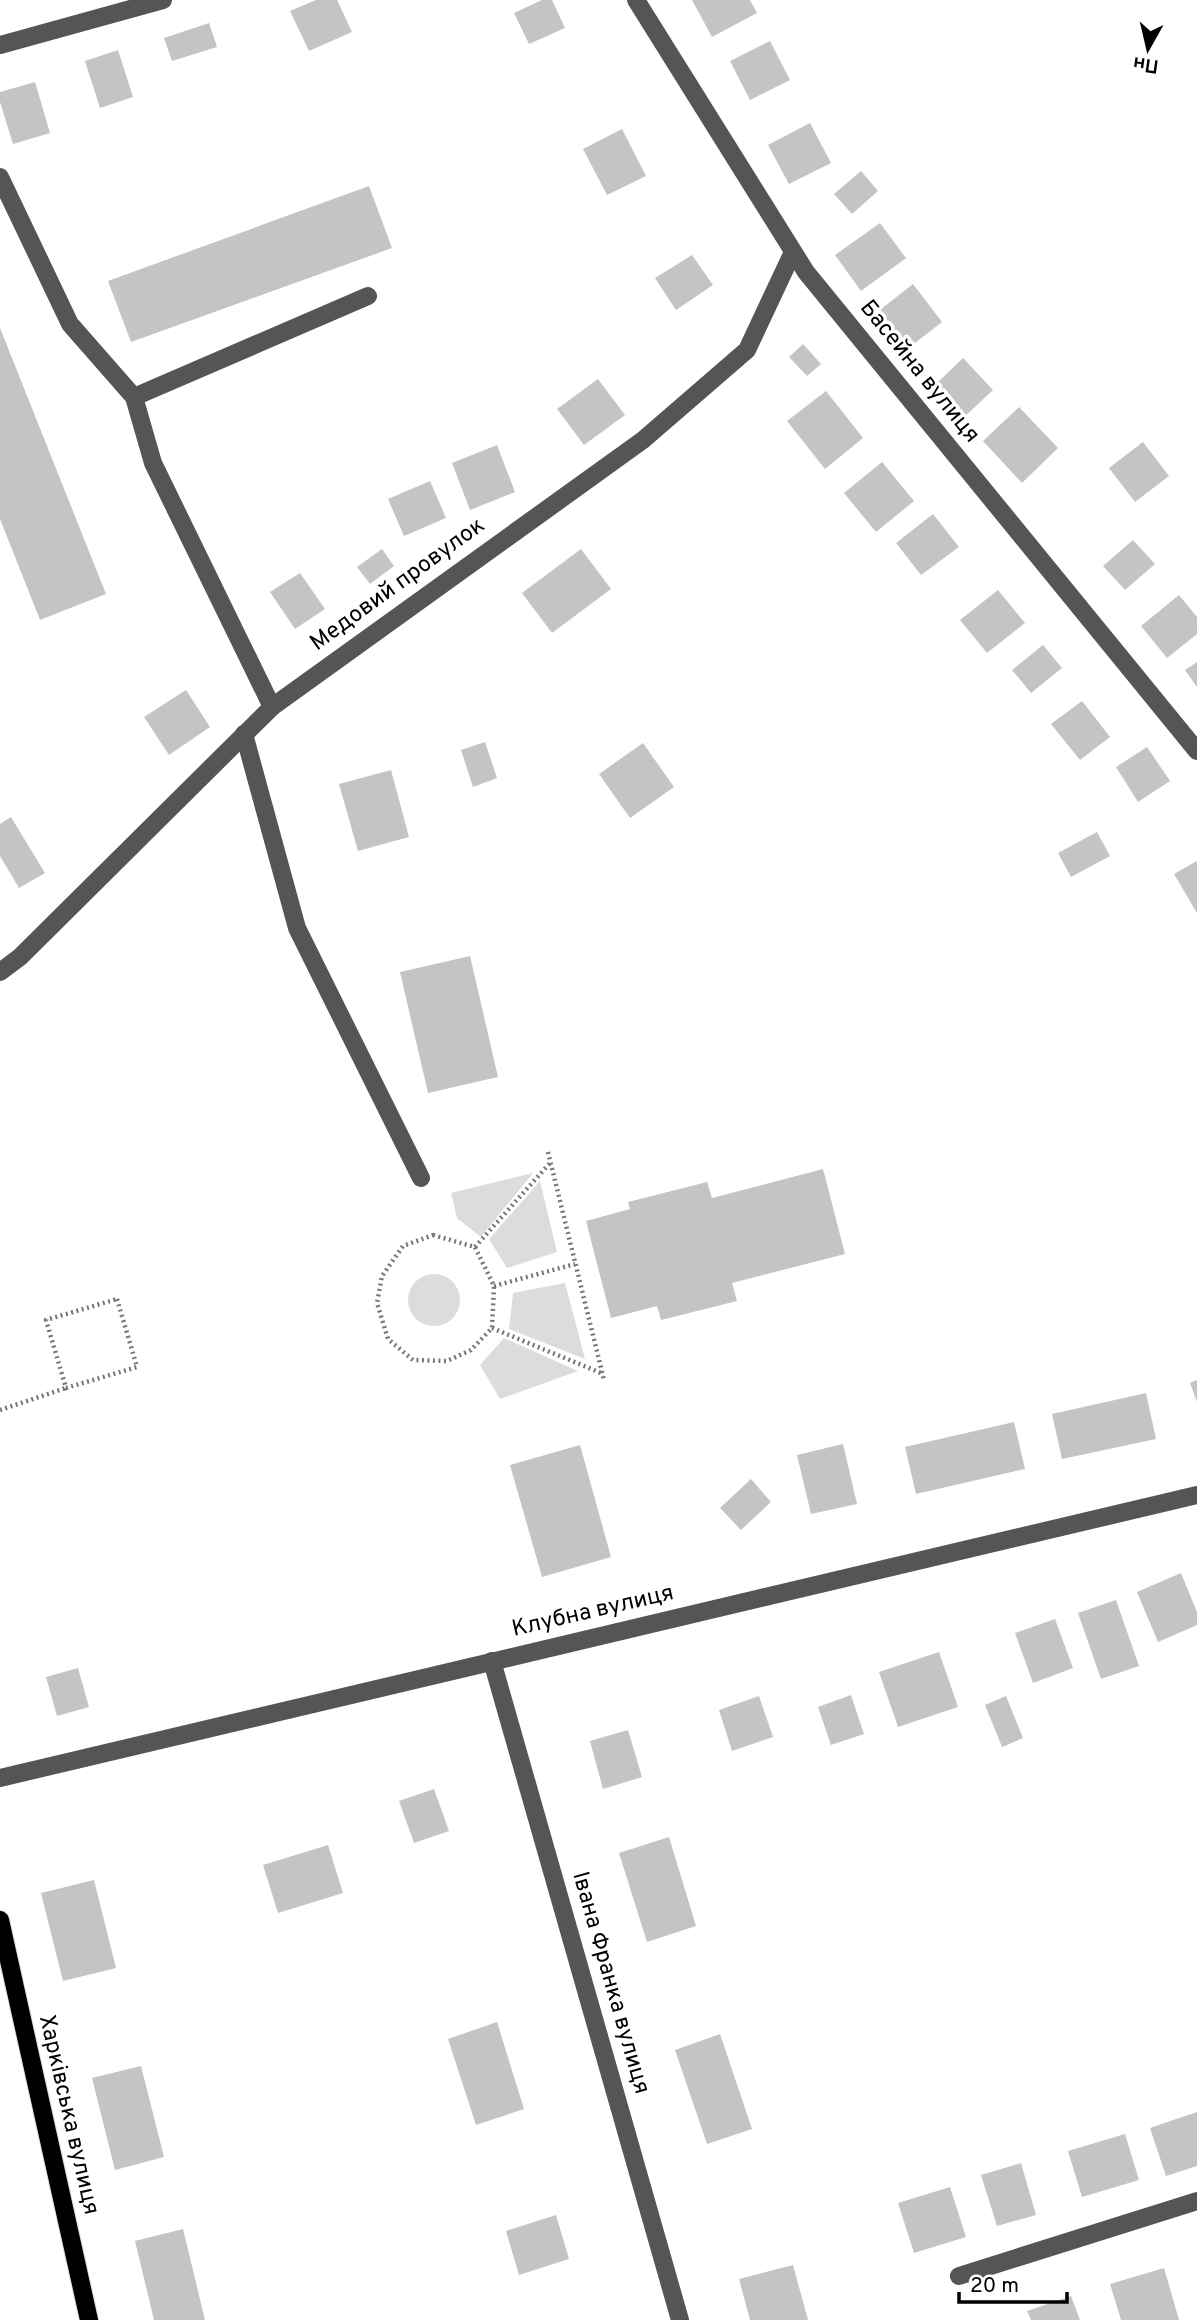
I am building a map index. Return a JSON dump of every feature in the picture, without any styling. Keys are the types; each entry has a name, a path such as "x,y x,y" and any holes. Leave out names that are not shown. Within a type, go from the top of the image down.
{"main road":[{"name":"Харківська вулиця","path":"0,1920 89,2320"}],"street":[{"path":"0,45 163,0"},
{"name":"Басейна вулиця","path":"636,0 806,272 1197,751"},
{"path":"0,177 70,324 134,397 153,463 272,707"},
{"name":"Медовий провулок","path":"0,972 20,957 272,707 643,440 747,350 793,252"},
{"path":"134,397 368,296"},
{"path":"244,734 297,928 421,1178"},
{"name":"Клубна вулиця","path":"0,1778 1197,1495"},
{"name":"Івана Франка вулиця","path":"492,1661 680,2320"},
{"path":"959,2276 1197,2201"}],"path":[{"path":"548,1152 604,1380"},
{"path":"475,1247 550,1163"},
{"path":"433,1236 475,1247 494,1286 492,1328 471,1350 447,1361 413,1360 388,1339 377,1303 382,1276 403,1246 433,1236"},
{"path":"494,1286 575,1264"},
{"path":"0,1410 137,1367 117,1299 46,1320 66,1388"},
{"path":"492,1328 602,1373"}],"shaded area":[{"path":"533,1173 481,1237 457,1218 451,1193"},
{"path":"540,1181 557,1252 507,1268 489,1239"},
{"path":"434,1274 444,1276 452,1282 458,1290 458,1310 452,1318 444,1324 434,1326 424,1324 416,1318 410,1310 408,1300 410,1290 416,1282 424,1276"},
{"path":"565,1283 585,1359 509,1329 513,1293"},
{"path":"504,1338 578,1371 500,1399 480,1365"}],"building":[{"path":"316,0 337,0 352,32 309,51 290,11"},
{"path":"542,0 552,0 565,28 529,44 514,13"},
{"path":"692,0 750,0 757,13 712,37"},
{"path":"209,23 217,47 172,61 164,38"},
{"path":"770,41 790,80 750,100 730,61"},
{"path":"118,50 133,97 100,108 85,61"},
{"path":"35,82 50,133 13,144 0,102 0,92"},
{"path":"810,123 831,163 789,184 768,145"},
{"path":"622,129 646,176 607,195 583,149"},
{"path":"861,171 878,191 852,214 834,194"},
{"path":"369,186 392,248 131,342 108,281"},
{"path":"880,223 906,258 861,291 835,255"},
{"path":"692,255 713,285 676,310 655,278"},
{"path":"913,284 942,322 906,350 876,313"},
{"path":"0,328 106,594 40,620 0,519"},
{"path":"803,344 821,364 807,376 789,357"},
{"path":"963,358 993,390 961,420 932,388"},
{"path":"598,379 625,415 584,445 557,409"},
{"path":"826,391 863,438 825,469 787,421"},
{"path":"1019,407 1058,448 1022,483 983,441"},
{"path":"1143,442 1169,476 1135,502 1109,468"},
{"path":"497,445 515,492 470,510 452,463"},
{"path":"882,462 914,501 876,532 844,493"},
{"path":"430,481 446,518 404,536 388,499"},
{"path":"933,514 959,547 921,575 896,543"},
{"path":"1133,540 1155,564 1125,590 1103,566"},
{"path":"382,549 394,566 370,584 357,567"},
{"path":"581,549 611,589 552,633 522,593"},
{"path":"300,573 325,609 295,629 270,592"},
{"path":"998,590 1025,623 987,653 960,620"},
{"path":"1179,595 1197,617 1197,634 1167,658 1141,626"},
{"path":"1043,645 1062,668 1031,693 1012,670"},
{"path":"1197,662 1197,687 1185,670"},
{"path":"186,690 210,727 169,755 144,717"},
{"path":"1082,701 1110,737 1080,760 1051,724"},
{"path":"485,742 497,778 473,787 461,750"},
{"path":"643,743 674,787 630,818 599,774"},
{"path":"1147,747 1170,781 1138,802 1116,767"},
{"path":"391,770 409,837 358,851 339,784"},
{"path":"11,817 45,873 19,888 0,856 0,824"},
{"path":"1097,832 1110,856 1071,877 1058,853"},
{"path":"1197,861 1197,913 1174,874"},
{"path":"470,956 498,1077 428,1093 400,972"},
{"path":"823,1169 845,1254 732,1283 737,1301 661,1320 657,1306 611,1318 586,1221 630,1209 628,1202 707,1182 712,1198"},
{"path":"1197,1380 1197,1402 1190,1383"},
{"path":"1146,1393 1156,1439 1062,1459 1052,1414"},
{"path":"1014,1422 1025,1469 916,1494 905,1447"},
{"path":"843,1444 857,1504 811,1514 797,1455"},
{"path":"580,1445 611,1557 542,1577 510,1465"},
{"path":"751,1479 771,1502 741,1530 720,1508"},
{"path":"1181,1573 1197,1612 1197,1625 1158,1642 1137,1592"},
{"path":"1116,1600 1139,1666 1101,1679 1078,1613"},
{"path":"1055,1619 1073,1668 1033,1683 1015,1633"},
{"path":"939,1652 958,1707 898,1727 879,1672"},
{"path":"78,1668 89,1707 57,1716 46,1677"},
{"path":"851,1695 864,1734 831,1745 818,1707"},
{"path":"759,1696 773,1737 732,1751 719,1710"},
{"path":"1006,1696 1023,1738 1002,1747 985,1705"},
{"path":"628,1730 642,1777 603,1789 590,1741"},
{"path":"434,1789 449,1831 414,1843 399,1801"},
{"path":"669,1837 696,1926 647,1942 619,1853"},
{"path":"328,1845 343,1893 278,1913 263,1865"},
{"path":"94,1880 116,1968 63,1981 41,1893"},
{"path":"497,2022 524,2109 476,2125 448,2039"},
{"path":"720,2034 752,2129 707,2144 675,2050"},
{"path":"141,2066 164,2157 115,2170 92,2078"},
{"path":"1197,2112 1197,2166 1166,2176 1150,2128"},
{"path":"1125,2134 1139,2180 1082,2197 1068,2151"},
{"path":"1021,2163 1036,2215 997,2226 981,2175"},
{"path":"950,2187 966,2237 914,2253 898,2203"},
{"path":"556,2215 569,2259 519,2275 506,2231"},
{"path":"183,2229 205,2320 154,2320 135,2241"},
{"path":"793,2265 808,2320 750,2320 739,2279"},
{"path":"1164,2268 1179,2320 1121,2320 1110,2284"},
{"path":"1071,2296 1080,2320 1031,2320 1027,2311"}]}
